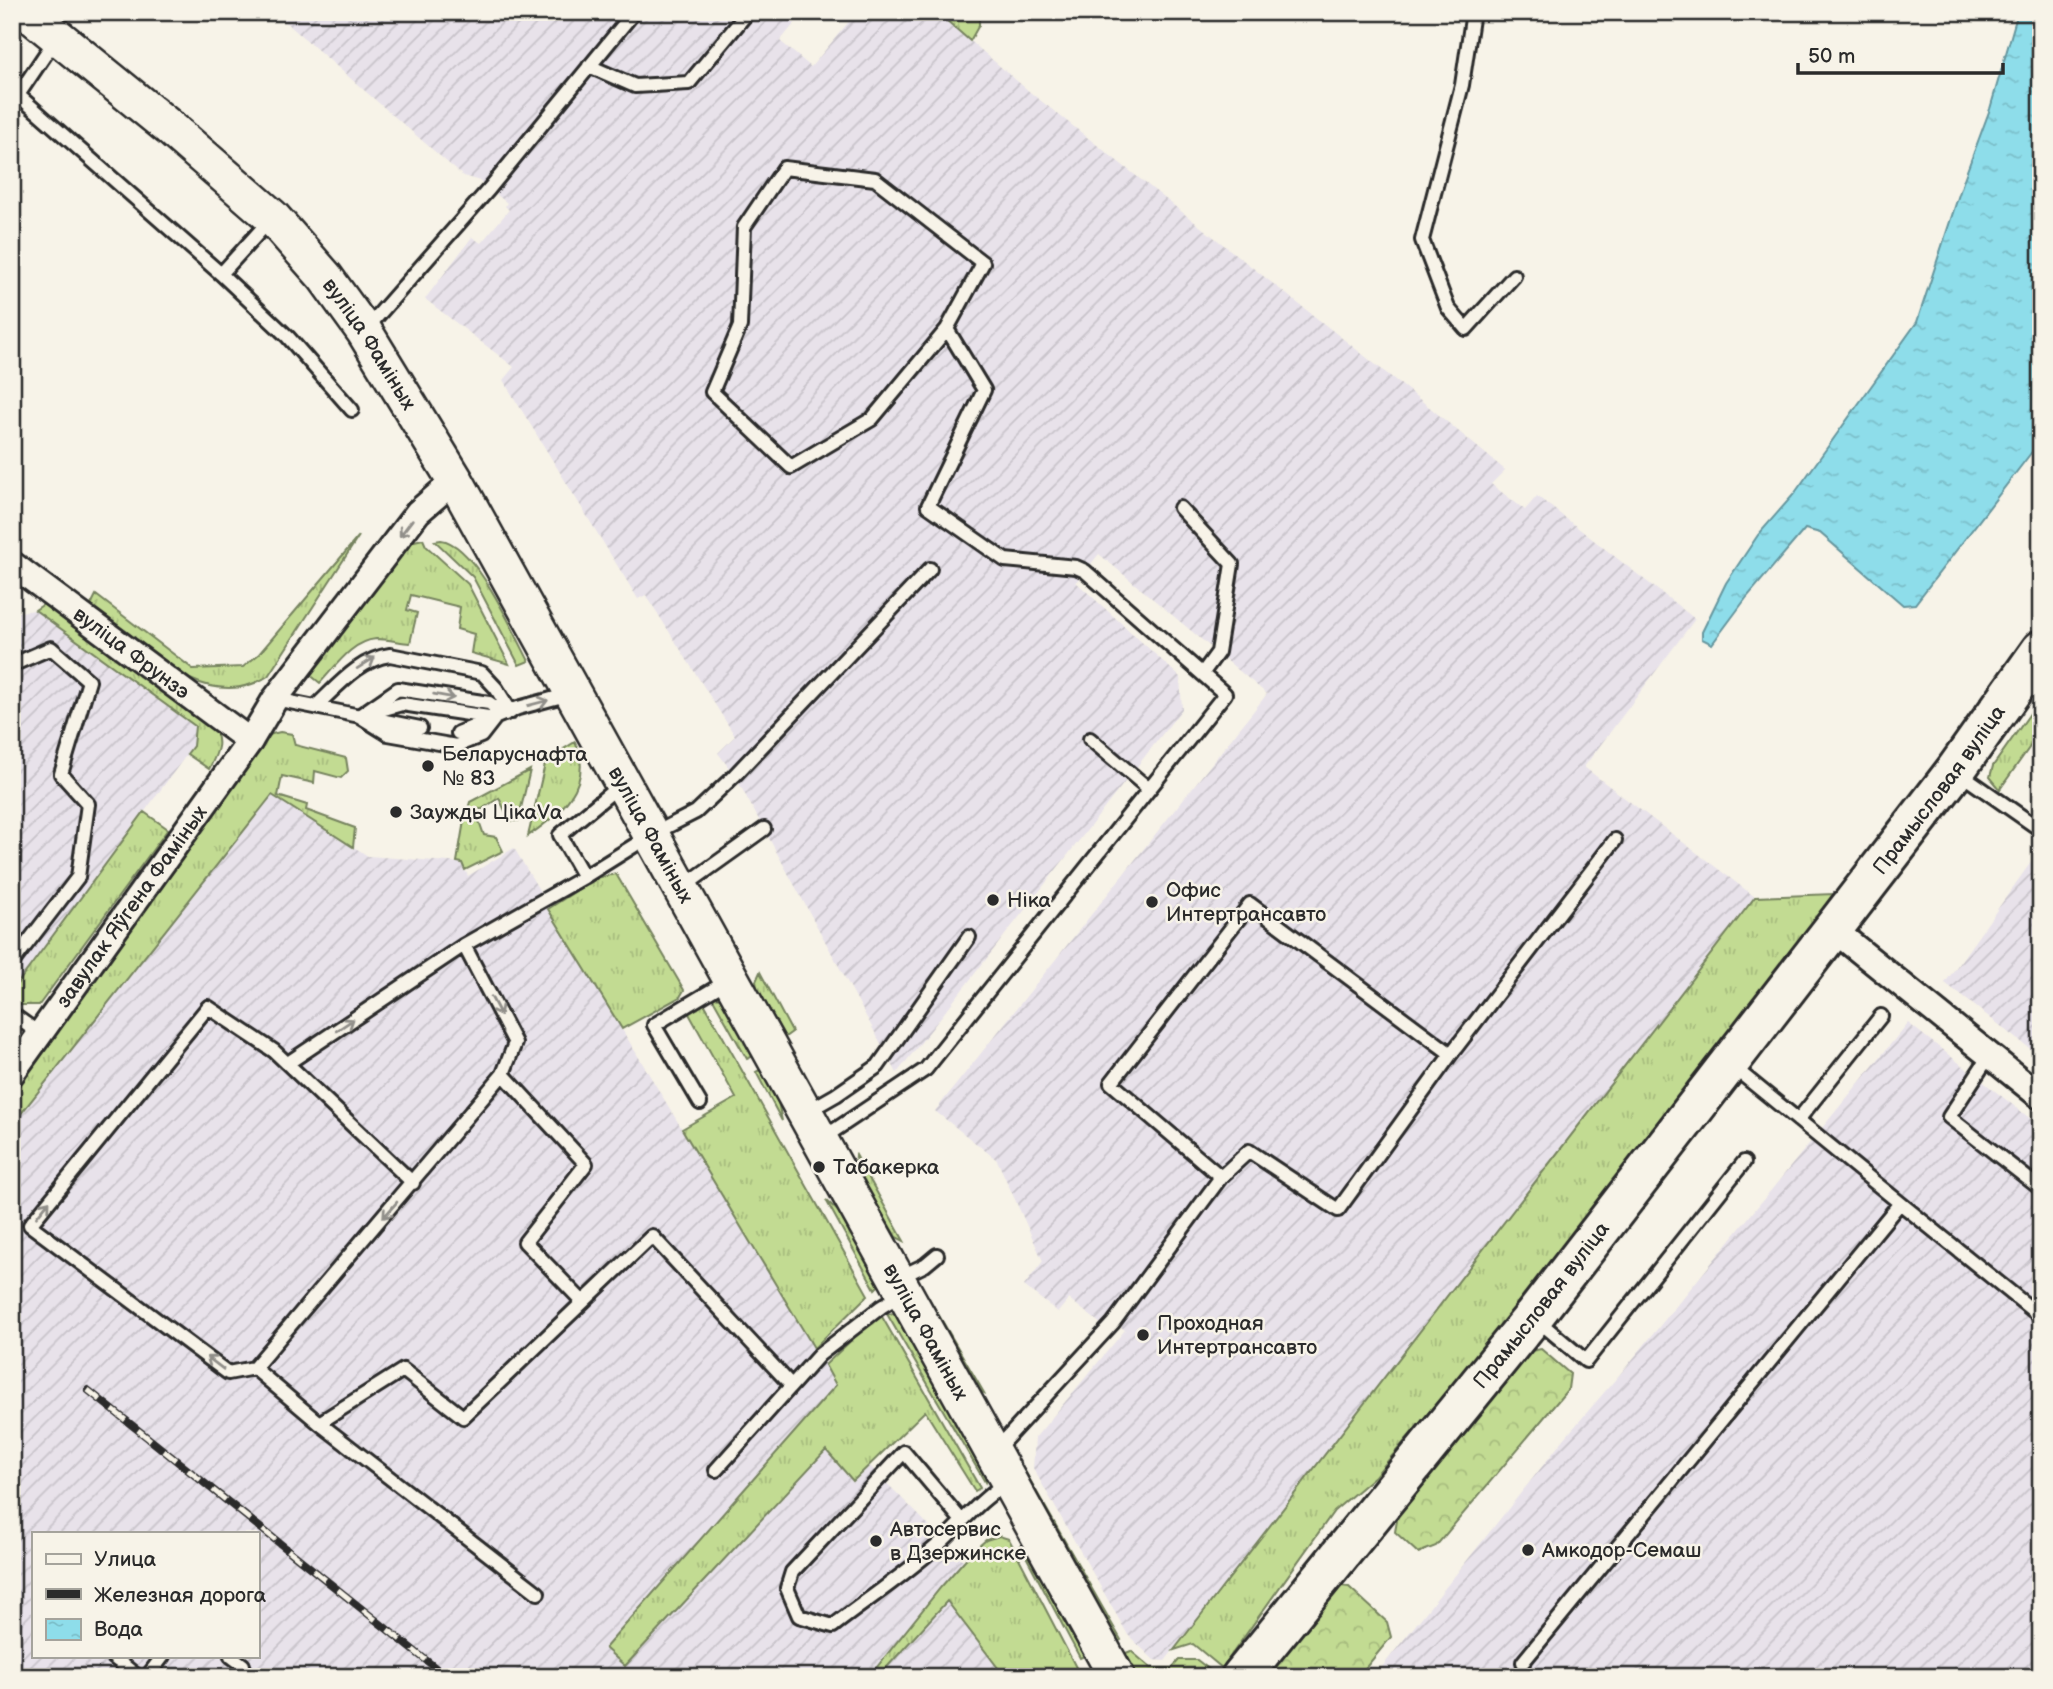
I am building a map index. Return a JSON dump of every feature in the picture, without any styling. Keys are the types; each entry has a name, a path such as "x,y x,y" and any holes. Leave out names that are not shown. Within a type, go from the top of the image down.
{"main road":[{"name":"вуліца Фаміных","path":"27,12 170,128 272,218 325,277 364,331 454,480 1117,1677"},
{"name":"Прамысловая вуліца","path":"1241,1677 1533,1317 1834,930 1955,771 2041,650"}],"street":[{"name":"завулак Яўгена Фаміных","path":"12,1073 250,741 275,699 418,512 454,480"},
{"name":"вуліца Фрунзэ","path":"12,564 250,741"},
{"path":"1834,930 2041,1097"}],"lane":[{"path":"364,331 480,199 634,12"},
{"path":"589,66 635,86 689,83 748,12"},
{"path":"1473,12 1462,85 1422,240 1448,308 1466,329 1514,276"},
{"path":"57,36 15,92 221,274 288,337 352,410"},
{"path":"784,168 875,179 983,263 947,329 872,419 791,467 712,392 740,326 744,227 784,168"},
{"path":"221,274 272,218"},
{"path":"812,1126 926,1069 1225,694 1085,571 1076,566 1005,560 928,506 984,390 947,329"},
{"path":"1180,508 1232,564 1218,652 1202,674"},
{"path":"288,1063 464,946 696,811 734,776 930,569"},
{"path":"12,665 51,648 89,681 61,774 88,804 78,877 12,963"},
{"path":"315,707 356,669 375,656 390,654 482,673 496,688 504,714"},
{"path":"458,733 504,714 573,693"},
{"path":"275,699 420,728"},
{"path":"359,716 402,704 504,714"},
{"path":"359,716 388,734 456,746 481,736 504,714"},
{"path":"1090,738 1149,789"},
{"path":"1955,771 2041,830"},
{"path":"584,877 559,835 622,783"},
{"path":"680,890 764,829"},
{"path":"962,1521 904,1452 792,1572 787,1588 799,1616 833,1626 939,1545 989,1494 1002,1467 1221,1177 1249,1151 1338,1210 1451,1054 1615,840"},
{"path":"1221,1177 1111,1083 1250,904 1451,1054"},
{"path":"812,1126 836,1096 878,1066 969,937"},
{"path":"413,1183 288,1063 208,1007 30,1225 228,1373 254,1368 413,1183 503,1074 516,1043 464,946"},
{"path":"700,1103 654,1024 729,980"},
{"path":"12,1014 40,1034"},
{"path":"1798,1120 1881,1016"},
{"path":"1989,1056 1949,1117 2041,1189"},
{"path":"1728,1063 2041,1317"},
{"path":"503,1074 586,1164 525,1242 583,1302"},
{"path":"1533,1317 1587,1361 1744,1162"},
{"path":"1523,1662 1900,1203"},
{"path":"319,1423 403,1370 463,1417 652,1236 791,1385"},
{"path":"716,1470 819,1355 881,1307 937,1255"},
{"path":"254,1368 319,1423 538,1593"},
{"path":"114,1658 138,1677"},
{"path":"147,1677 161,1658"},
{"path":"234,1658 243,1665"}],"shaded area":[{"path":"274,12 804,12 780,41 811,67 857,12 937,12 1031,93 1428,406 1505,470 1491,484 1525,510 1537,496 1695,619 1584,767 1755,897 1165,1661 1154,1660 1128,1635 1033,1468 1035,1438 1125,1330 1107,1317 1101,1324 1069,1299 1058,1312 1024,1286 1043,1261 997,1160 935,1111 1267,694 1099,554 1076,582 1180,677 1182,709 897,1073 735,776 718,753 735,736 646,595 638,599 503,380 514,367 425,299 472,237 481,243 509,210 505,206 507,203 480,181 463,176"},
{"path":"35,610 195,727 193,746 12,991 12,613"},
{"path":"272,795 368,856 462,863 468,876 514,848 542,895 542,900 836,1384 826,1397 865,1461 969,1566 947,1601 1005,1677 12,1677 12,1125"},
{"path":"2041,848 2041,1057 1945,983"},
{"path":"1908,1023 2041,1127 2041,1677 1374,1677 1564,1439"}],"green space":[{"path":"937,12 979,12 979,25 970,41"},
{"path":"359,536 268,676 249,685 220,688 190,679 91,605 96,595 193,669 243,667 259,654"},
{"path":"423,539 426,546 468,584 509,664 471,653 474,634 457,629 460,607 411,595 407,610 417,613 410,643 376,639 359,644 345,655 320,683 309,674 410,542"},
{"path":"441,540 454,545 480,572 529,661 519,665 473,577 435,541"},
{"path":"47,602 211,722 217,735 218,746 209,769 187,754 193,746 195,726 35,610"},
{"path":"2041,698 2041,731 2000,789 1990,777 1993,766"},
{"path":"280,732 292,734 295,745 346,758 348,771 341,778 315,771 314,783 282,776 278,796 307,805 306,810 355,828 353,847 272,795 12,1125 12,1091 264,739"},
{"path":"575,742 580,757 580,771 571,797 551,818 528,836 546,760"},
{"path":"530,770 518,821 510,821 499,798 482,809 468,809 470,802"},
{"path":"144,812 168,829 39,1005 20,1005 12,1000 12,991"},
{"path":"465,815 479,821 484,835 496,837 503,851 465,870 462,863 457,862"},
{"path":"616,874 684,990 680,997 622,1029 548,909 596,878"},
{"path":"1833,894 1737,1028 1533,1290 1375,1476 1334,1511 1222,1668 1193,1644 1174,1650 1755,897"},
{"path":"760,972 792,1032 785,1037 757,988 756,981"},
{"path":"712,997 728,1002 758,1054 747,1059"},
{"path":"704,1003 868,1295 814,1348 682,1129 736,1098 688,1012"},
{"path":"767,1066 774,1082 782,1121 756,1072"},
{"path":"856,1155 904,1241 896,1237 855,1167"},
{"path":"826,1200 854,1228 868,1248 876,1272 878,1286 875,1289"},
{"path":"930,1300 984,1393 977,1390 929,1308"},
{"path":"895,1313 906,1319 987,1473 985,1482 887,1314"},
{"path":"881,1315 980,1488 975,1491 925,1411 853,1481 826,1450 625,1666 605,1648 836,1385 825,1365"},
{"path":"1541,1349 1570,1374 1568,1389 1436,1546 1418,1553 1395,1532 1399,1509 1531,1351"},
{"path":"1026,1473 1121,1640 1114,1644 1024,1478"},
{"path":"999,1536 1009,1539 1081,1677 1005,1677 947,1601 878,1677 869,1677 971,1553 986,1540"},
{"path":"1020,1545 1042,1564 1093,1652 1080,1658"},
{"path":"1341,1586 1349,1587 1387,1622 1391,1637 1358,1677 1265,1677"},
{"path":"1131,1651 1151,1668 1172,1668 1179,1660 1197,1660 1215,1674 1211,1677 1141,1677 1129,1667 1121,1655"}],"water":[{"path":"2018,12 2041,12 2041,440 1915,604 1903,605 1820,533 1805,529 1747,597 1712,644 1702,639 1702,632 1726,583 1758,535 1794,494 1917,322 1990,109"}],"railway":[{"path":"88,1390 447,1677"}],"place":[{"name":"Беларуснафта № 83","path":"428,766"},
{"name":"Заужды ЦікаVа","path":"396,812"},
{"name":"Ніка","path":"993,900"},
{"name":"Офис Интертрансавто","path":"1152,902"},
{"name":"Табакерка","path":"819,1167"},
{"name":"Проходная Интертрансавто","path":"1143,1335"},
{"name":"Автосервис в Дзержинске","path":"876,1541"},
{"name":"Амкодор-Семаш","path":"1528,1550"}]}
